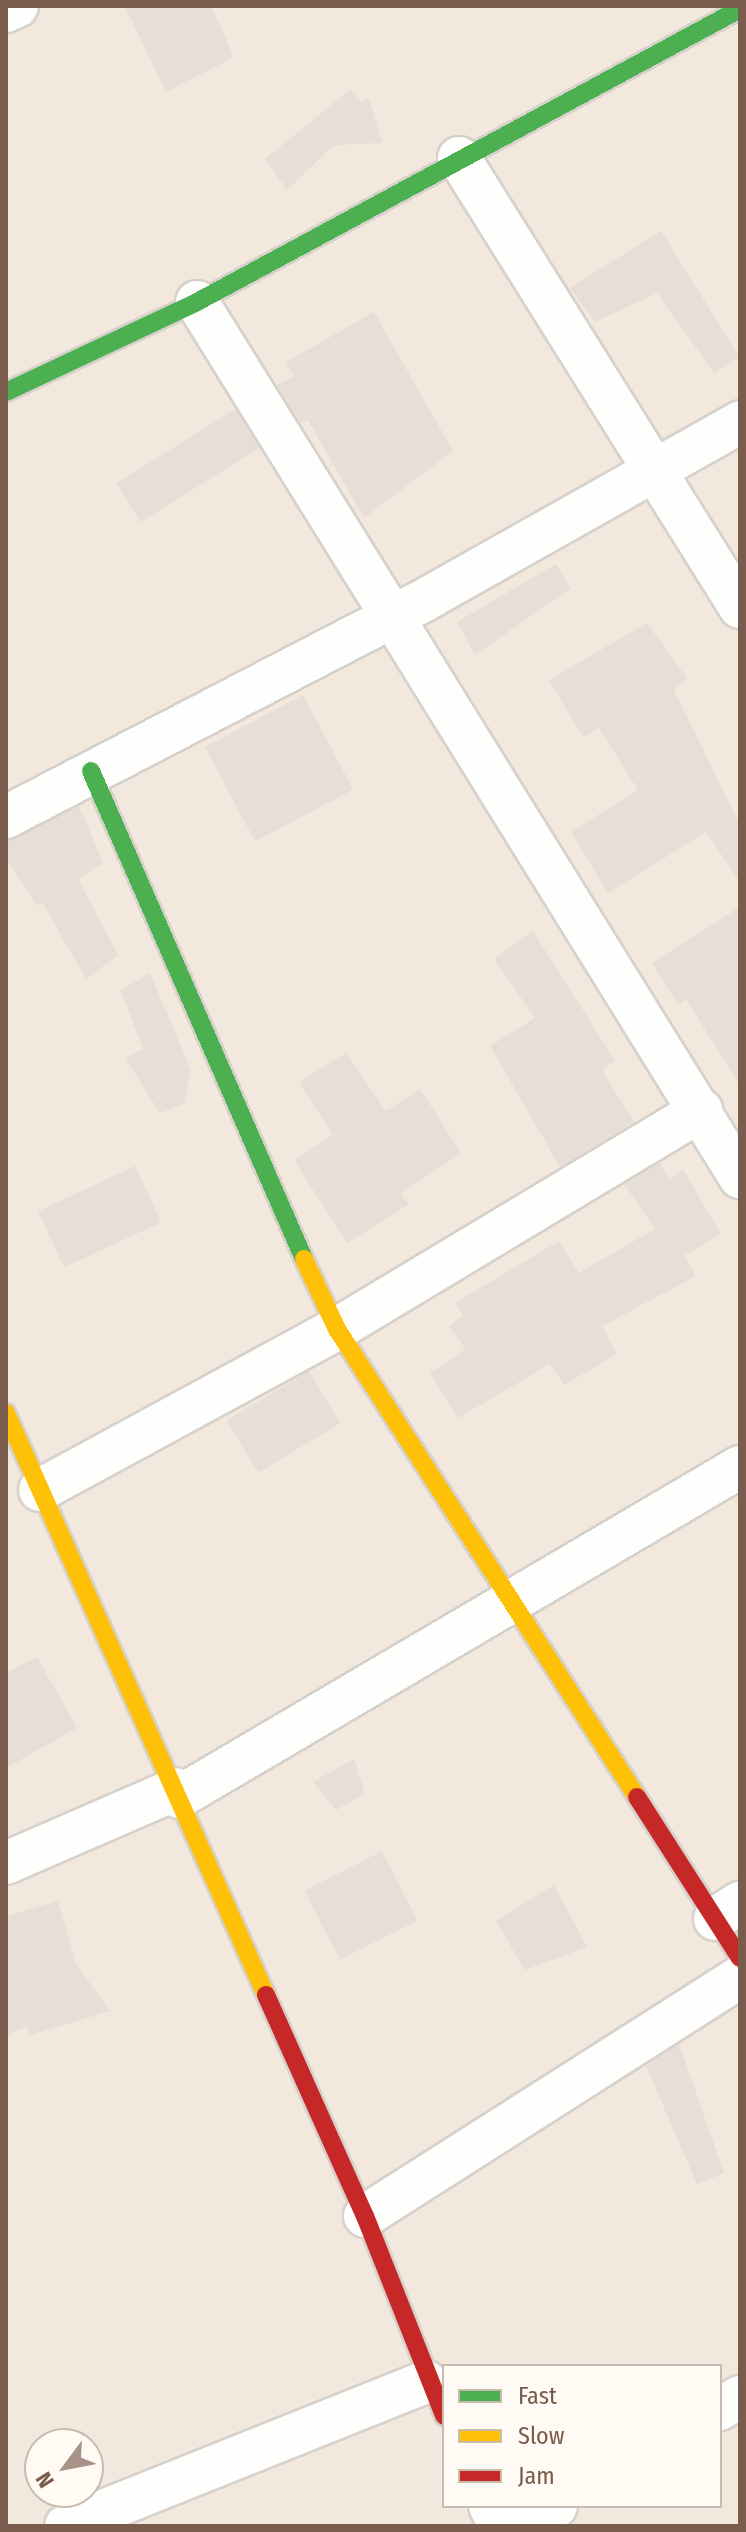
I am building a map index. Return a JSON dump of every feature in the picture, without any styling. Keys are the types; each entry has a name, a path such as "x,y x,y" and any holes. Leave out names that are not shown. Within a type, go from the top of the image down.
{"street":[{"path":"6,11 17,6"},
{"path":"6,392 197,302 740,9"},
{"path":"459,158 740,607"},
{"path":"197,302 389,618 701,1110 740,1177"},
{"path":"6,817 389,618 740,422"},
{"path":"91,771 257,1161 337,1329 512,1603 727,1911 740,1958"},
{"path":"40,1490 337,1329 701,1110"},
{"path":"11,1437 40,1490 178,1793 365,2216 435,2399 66,2526"},
{"path":"6,1863 178,1793 512,1603 740,1467"},
{"path":"365,2216 740,1977"},
{"path":"722,2408 740,2397"},
{"path":"491,2508 500,2526"},
{"path":"522,2526 553,2508"}],"shaded area":[{"path":"6,6 740,6 740,2526 6,2526"}],"building":[{"path":"125,6 211,6 234,57 166,92"},
{"path":"351,89 362,102 369,98 382,143 334,145 287,190 265,159"},
{"path":"661,231 739,356 714,373 657,293 595,322 570,288"},
{"path":"374,312 453,451 364,518 308,420 301,424 277,385 294,376 286,362"},
{"path":"235,409 259,448 141,522 116,483"},
{"path":"556,564 571,588 475,655 457,622"},
{"path":"647,623 687,678 674,690 740,825 740,882 706,832 608,893 571,832 638,790 599,728 583,737 549,680"},
{"path":"303,695 353,789 255,842 205,747"},
{"path":"79,806 103,863 78,879 118,955 86,979 42,902 37,906 6,858 6,841"},
{"path":"740,907 740,1086 686,999 678,1005 652,963"},
{"path":"533,931 615,1061 602,1070 634,1122 560,1167 490,1046 535,1018 494,959"},
{"path":"150,973 191,1070 184,1104 160,1113 125,1058 143,1049 121,990"},
{"path":"346,1053 386,1111 420,1089 461,1153 400,1194 409,1204 347,1243 294,1160 333,1135 299,1082"},
{"path":"660,1163 670,1179 683,1169 721,1234 684,1256 696,1276 602,1326 617,1354 564,1385 550,1364 458,1418 430,1373 466,1350 449,1326 463,1316 455,1303 559,1241 579,1273 655,1229 624,1184"},
{"path":"135,1166 161,1222 64,1267 38,1211"},
{"path":"309,1371 340,1423 258,1473 227,1420"},
{"path":"37,1657 77,1728 6,1768 6,1673"},
{"path":"354,1759 365,1794 336,1810 313,1782"},
{"path":"382,1851 417,1920 340,1960 304,1890"},
{"path":"554,1885 587,1947 525,1970 496,1921"},
{"path":"58,1901 76,1964 110,2011 30,2035 27,2026 6,2035 6,1916"},
{"path":"679,2044 724,2173 697,2184 646,2066"}],"traffic: fast":[{"path":"6,392 197,302 740,9"},
{"path":"91,771 304,1259"}],"traffic: slow":[{"path":"304,1259 337,1329 637,1797"},
{"path":"6,1413 266,1995"}],"traffic: jam":[{"path":"637,1797 740,1958"},
{"path":"266,1995 365,2216 442,2411"}]}
